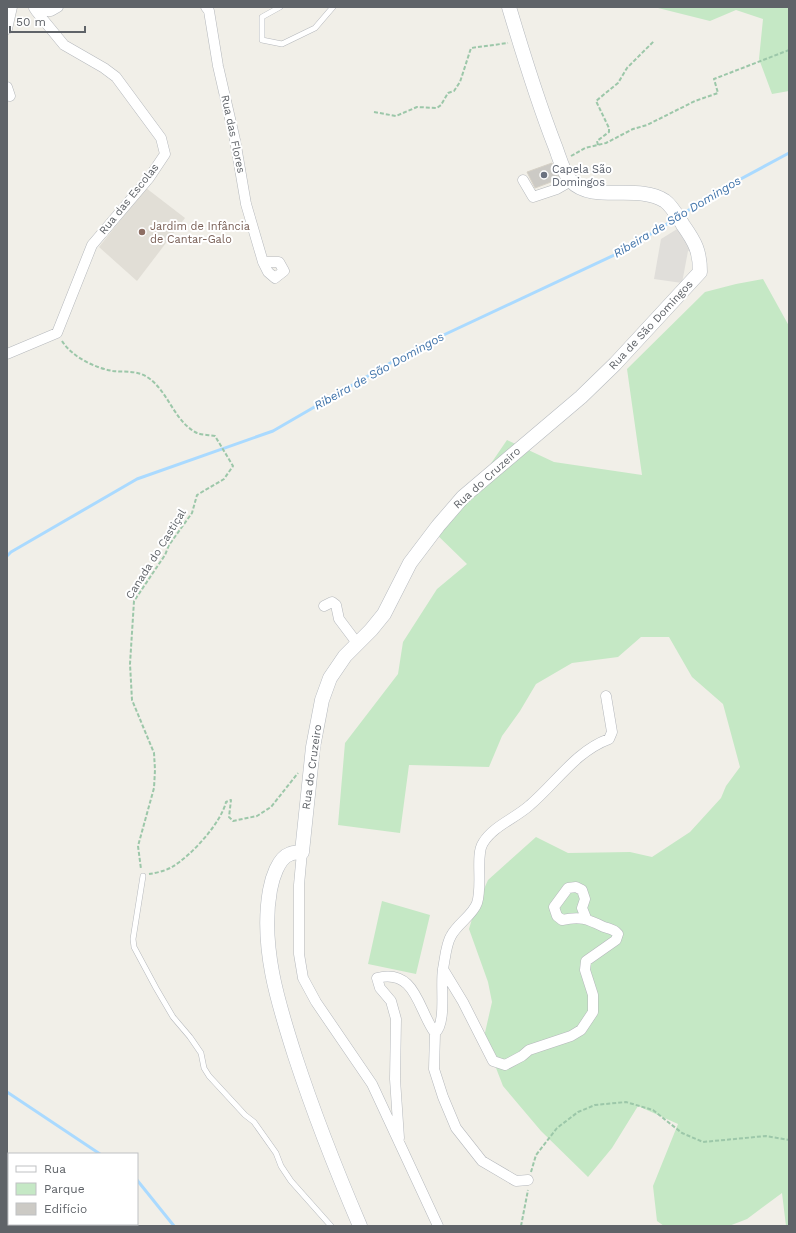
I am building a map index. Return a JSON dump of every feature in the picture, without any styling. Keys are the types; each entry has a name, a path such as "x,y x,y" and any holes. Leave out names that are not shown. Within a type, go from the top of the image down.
{"street":[{"path":"7,29 12,7"},
{"path":"34,9 51,11 58,7"},
{"name":"Rua das Flores","path":"206,7 209,11 218,66 235,140 246,204 263,262"},
{"path":"509,7 540,109 561,161 571,181 557,189 533,197 523,180"},
{"name":"Rua das Escolas","path":"34,9 64,45 104,68 116,77 161,138 165,154 149,178 92,245 57,333"},
{"name":"Rua de São Domingos","path":"525,444 581,397 615,364 700,272 700,257 695,242 665,201 639,193 596,192 583,189 571,181"},
{"path":"7,354 57,333"},
{"name":"Rua do Cruzeiro","path":"438,1226 399,1138 372,1084 316,1002 303,978 299,954 299,885 302,852 312,763 325,692 330,678 345,656 384,614 410,563 438,526 463,497 525,444"},
{"path":"324,606 332,602 336,605 339,619 357,643"},
{"path":"435,1033 440,1029 442,1021 441,990 443,969 450,936 476,904 481,887 480,859 482,844 490,834 531,805 547,787 583,754 597,743 609,738 612,732 606,696"},
{"path":"302,852 290,854 283,859 272,881 267,908 267,934 270,963 285,1023 312,1110 360,1226"},
{"path":"443,969 463,1002 493,1061 505,1065 522,1056 529,1050 571,1036 581,1030 593,1012 593,995 585,970 586,961 616,940 618,934 615,930 607,928 586,918"},
{"path":"399,1138 396,1079 396,1019 391,1001 380,988 377,978 389,975 405,981 416,994 435,1033 434,1069 443,1097 456,1128 482,1160 516,1181 528,1180"}],"lane":[{"path":"280,7 262,17 262,40 282,44 289,41 315,28 333,7"},
{"path":"142,873 133,939 134,947 173,1016 201,1053 204,1068 209,1076 245,1115 254,1122 276,1153 281,1166 291,1181 331,1226"}],"path":[{"path":"374,112 396,116 417,107 437,108 441,105 448,93 454,91 460,82 471,48 519,41"},
{"path":"598,145 597,140 608,132 609,128 596,101 618,83 627,68 654,42"},
{"path":"561,161 585,148 598,145 633,129 647,125 695,101 718,93 714,79 789,50"},
{"name":"Canada do Castiçal","path":"57,333 73,354 89,363 111,370 140,374 154,383 182,422 197,433 215,436 234,466 224,479 197,496 192,513 169,545 165,556 134,601 130,664 132,700 154,753 155,770 154,788 138,846 142,873"},
{"path":"142,873 172,867 184,857 215,826 224,811 226,802 231,800 229,816 233,821 257,816 271,807 304,765 312,763"},
{"path":"521,1226 529,1187 528,1180 536,1155 557,1128 578,1112 595,1105 626,1102 653,1110 682,1133 703,1142 766,1136 789,1140"}],"shaded area":[{"name":"Jardim de Infância de Cantar-Galo","path":"146,188 185,218 137,281 99,247"},
{"path":"682,226 695,249 688,251 682,283 654,279 661,239"}],"green space":[{"path":"654,7 789,7 789,91 772,94 759,59 763,19 736,10 710,21"},
{"path":"763,279 789,326 789,1226 786,1226 782,1193 747,1219 729,1226 664,1226 657,1221 653,1186 678,1124 638,1106 612,1148 588,1177 541,1131 503,1086 484,1037 492,1002 488,982 469,929 475,909 488,880 536,837 568,853 630,852 652,857 690,832 721,798 726,786 740,767 723,704 692,677 669,637 641,637 618,657 572,663 536,684 520,711 502,736 489,767 409,765 400,833 338,825 345,743 398,674 403,642 437,589 467,564 429,527 481,478 507,440 554,462 642,475 627,369 705,292"},
{"path":"382,901 430,915 416,974 368,964"}],"building":[{"name":"Capela São Domingos","path":"552,163 559,179 535,188 527,172"}],"waterway":[{"name":"Ribeira de São Domingos","path":"681,215 722,189 789,153"},
{"name":"Ribeira de São Domingos","path":"7,556 11,552 137,479 273,431 418,347 625,250 675,219"},
{"path":"7,1092 98,1153"},
{"path":"138,1181 174,1226"}],"place":[{"name":"Capela São Domingos","path":"544,175"},
{"name":"Jardim de Infância de Cantar-Galo","path":"142,232"}]}
